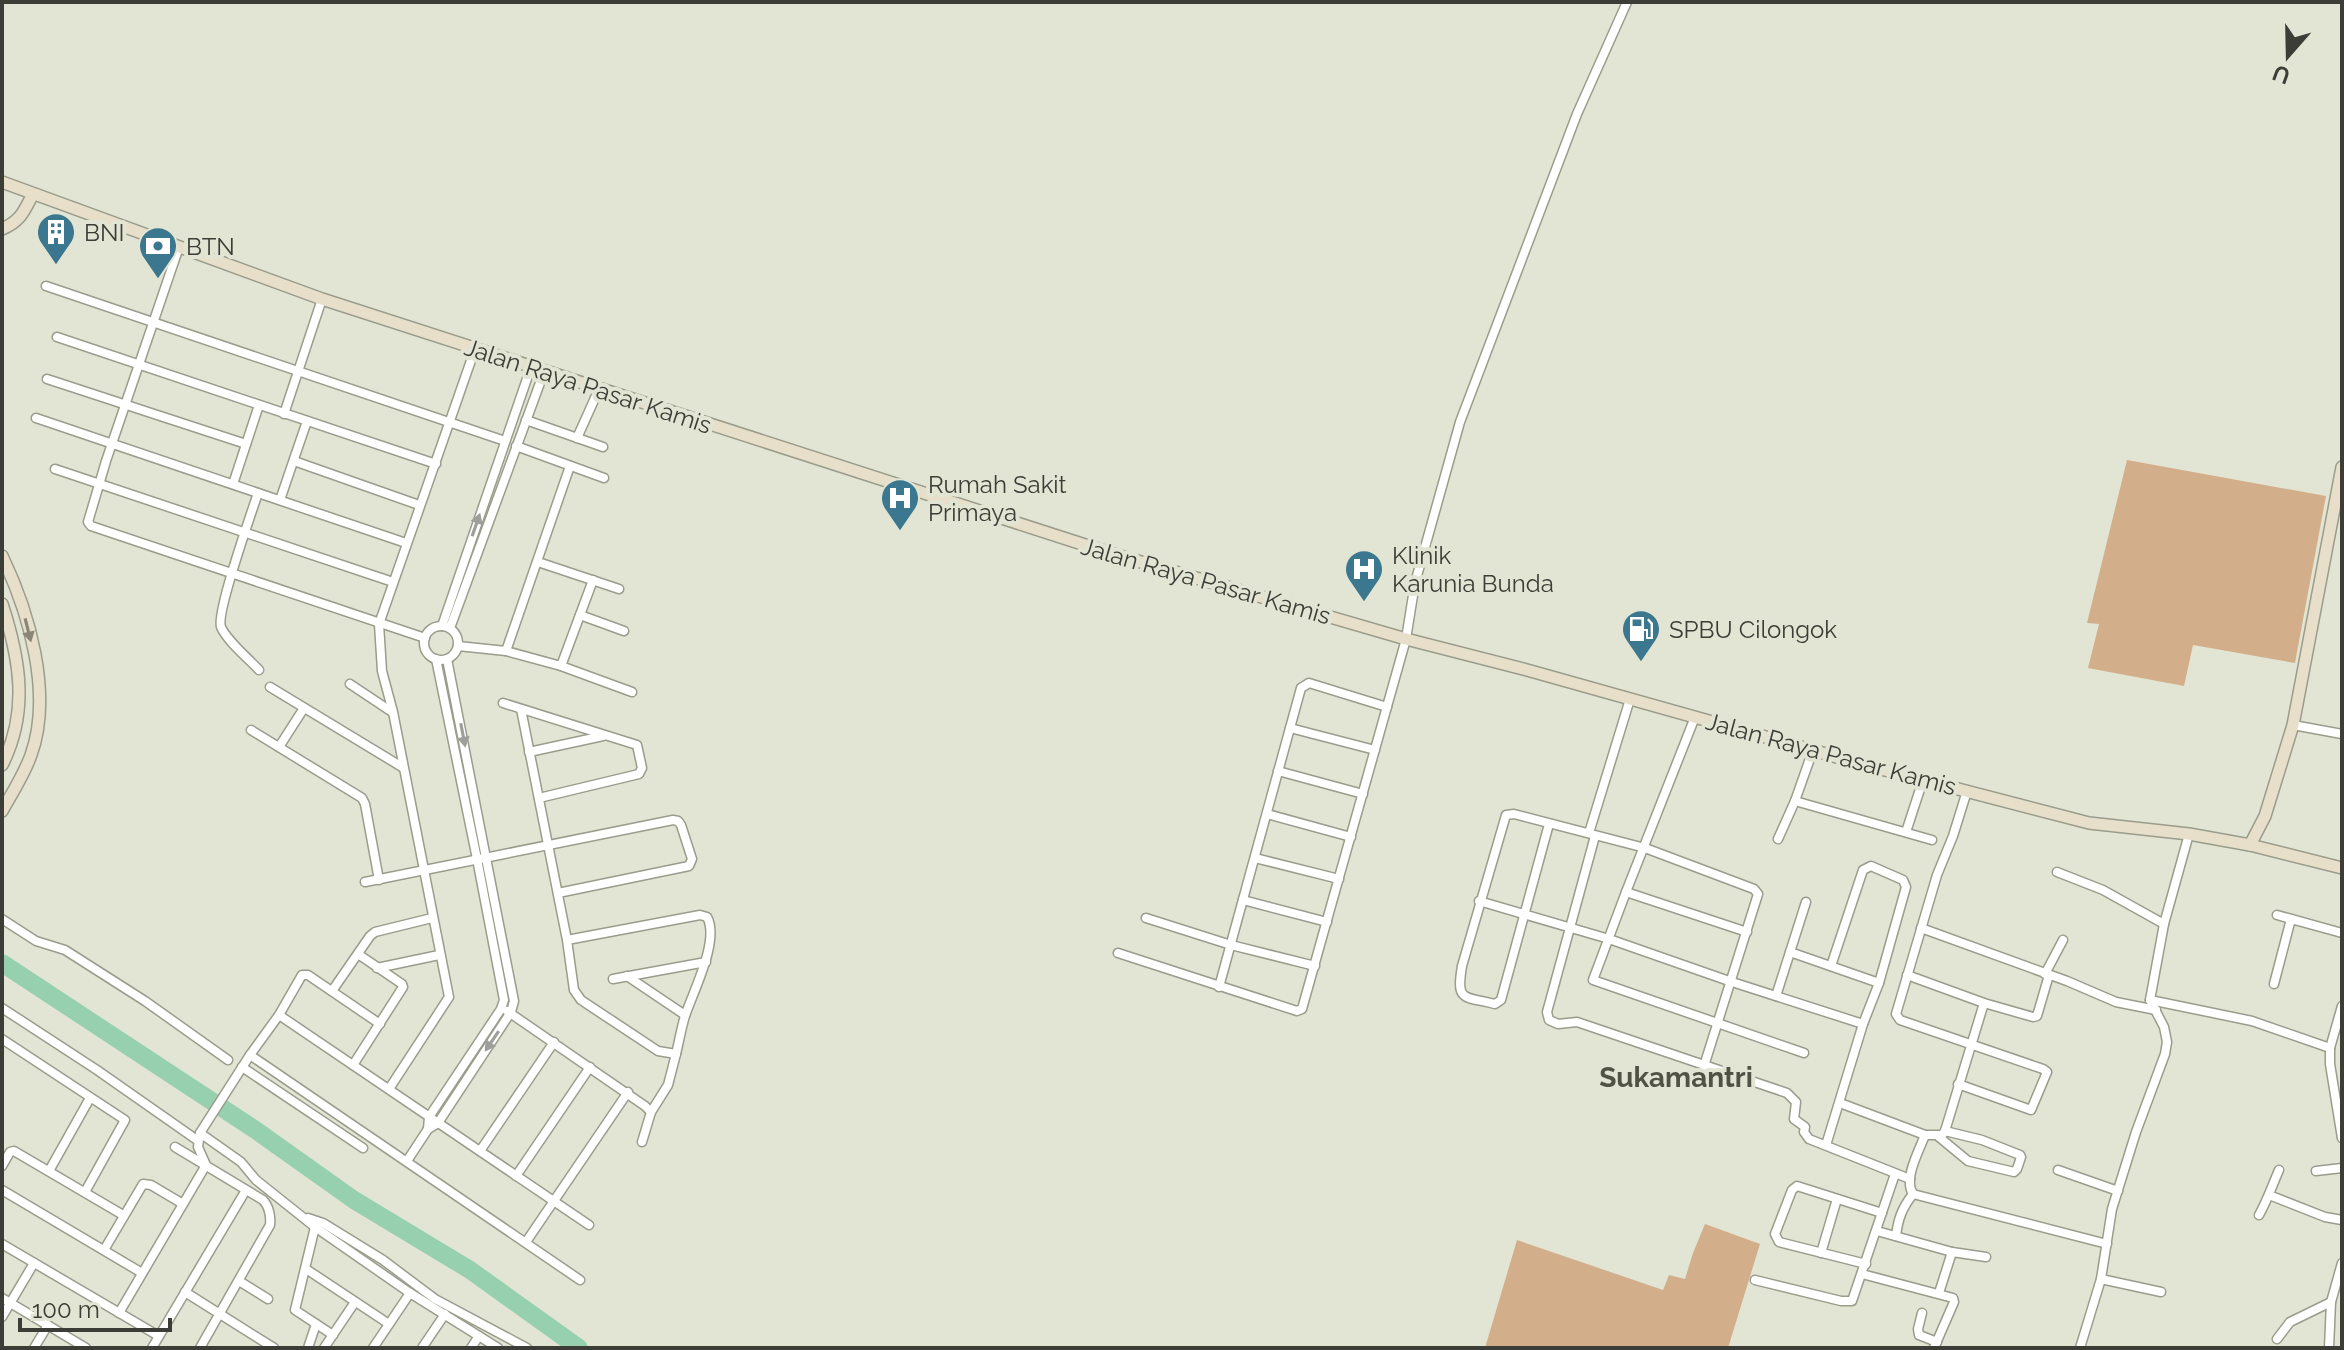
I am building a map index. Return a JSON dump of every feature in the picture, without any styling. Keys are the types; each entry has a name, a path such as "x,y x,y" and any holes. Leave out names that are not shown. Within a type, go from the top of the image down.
{"main road":[{"name":"Jalan Raya Pasar Kamis","path":"2,182 322,299 1095,549 1406,639 2089,823 2189,834 2250,845 2342,868"},
{"path":"2,229 14,224 22,215 33,194"},
{"path":"2250,845 2265,816 2293,725 2342,467"},
{"path":"2,556 27,621 38,672 39,715 31,754 2,811"},
{"path":"2,604 19,665 19,706 12,744 2,765"}],"street":[{"path":"1118,953 1297,1011 1302,1009 1406,639 1415,583 1460,422 1577,114 1627,2"},
{"path":"179,247 87,518 91,526 425,638"},
{"path":"46,286 505,441"},
{"path":"284,414 322,299"},
{"path":"57,337 436,464"},
{"path":"389,1089 449,997 393,712 382,671 379,624 475,349"},
{"path":"446,627 531,367"},
{"path":"446,627 544,372"},
{"path":"47,379 246,444"},
{"path":"577,438 599,389"},
{"path":"233,484 259,405"},
{"path":"36,418 406,543"},
{"path":"280,500 307,421"},
{"path":"511,424 524,424 603,447"},
{"path":"516,446 604,478"},
{"path":"294,461 419,505"},
{"path":"506,651 570,466"},
{"path":"55,469 393,582"},
{"path":"258,493 220,621 222,630 259,670"},
{"path":"538,562 619,589"},
{"path":"561,666 593,580"},
{"path":"580,615 624,631"},
{"path":"407,1161 428,1129 438,1123 511,1012 514,1001 436,659 426,651 425,638 431,629 446,627 457,636 458,646 447,659 436,659"},
{"path":"458,646 506,651 561,666 632,692"},
{"path":"428,1129 429,1117 504,1000 447,659"},
{"path":"1219,987 1303,685 1309,683 1387,707"},
{"path":"350,684 393,712"},
{"path":"270,687 402,767"},
{"path":"1630,699 1547,1012 1549,1020 1558,1024 1577,1022 1787,1093 1796,1102 1794,1119 1805,1127 1806,1137 1910,1179"},
{"path":"503,703 636,744 641,773 539,798"},
{"path":"279,747 304,708"},
{"path":"521,709 576,995 658,1051 676,1054"},
{"path":"1695,717 1593,980 1804,1053"},
{"path":"2293,725 2342,734"},
{"path":"1290,728 1375,750"},
{"path":"251,730 362,798 379,880"},
{"path":"529,752 605,736"},
{"path":"1778,839 1813,750"},
{"path":"1278,771 1363,794"},
{"path":"1906,832 1923,780"},
{"path":"1958,1084 2031,1110 2046,1074 2046,1070 1898,1018 1896,1011 1937,875 1967,791"},
{"path":"1795,801 1932,840"},
{"path":"1267,814 1351,837"},
{"path":"1549,824 1501,1000 1495,1004 1464,996 1459,987 1462,966 1506,815 1514,814 1645,848 1757,891 1758,898 1704,1066"},
{"path":"365,882 673,820 681,825 692,859 689,866 558,893"},
{"path":"2080,1348 2101,1279 2112,1209 2165,1054 2167,1042 2164,1027 2150,1000 2164,924 2189,834"},
{"path":"1255,858 1339,879"},
{"path":"1826,1145 1863,1024 1879,983 1906,887 1903,880 1871,866 1863,870 1831,966"},
{"path":"2057,872 2103,890 2164,924"},
{"path":"1626,892 1747,932"},
{"path":"1243,900 1327,922"},
{"path":"1479,901 1609,939 1863,1024"},
{"path":"1776,996 1806,902"},
{"path":"567,940 700,915 707,917 710,926 706,962 685,1015 668,1085 651,1112 642,1142"},
{"path":"2277,915 2342,933"},
{"path":"332,991 375,932 432,918"},
{"path":"1146,918 1231,945 1315,966"},
{"path":"2,919 36,941 65,950 145,1001 228,1060"},
{"path":"2274,984 2291,919"},
{"path":"1921,928 2116,1002 2156,1010"},
{"path":"1907,975 1984,1003 2035,1017 2045,974 2063,940"},
{"path":"1790,952 1879,983"},
{"path":"353,1065 403,987 358,954"},
{"path":"377,968 439,955"},
{"path":"613,979 706,962"},
{"path":"206,1165 199,1153 199,1136 302,975 308,975 380,1024"},
{"path":"627,976 685,1015"},
{"path":"2150,1000 2252,1021 2330,1048"},
{"path":"1942,1134 1984,1003"},
{"path":"2342,1006 2330,1048 2332,1086 2342,1138"},
{"path":"2,1008 241,1162 256,1180 315,1227 410,1293 498,1348"},
{"path":"501,1009 511,1012 628,1092 651,1112"},
{"path":"279,1015 589,1225"},
{"path":"2,1039 125,1120 85,1192"},
{"path":"480,1151 554,1042"},
{"path":"250,1055 580,1280"},
{"path":"242,1067 363,1148"},
{"path":"516,1176 590,1067"},
{"path":"526,1242 628,1092"},
{"path":"49,1171 90,1098"},
{"path":"1840,1103 1925,1135 1942,1134 1982,1140 2018,1154 2021,1157 2017,1169 2014,1172 1968,1161 1942,1134"},
{"path":"1925,1135 1910,1179 1909,1187 1913,1194 2107,1244"},
{"path":"175,1147 267,1204 271,1219 200,1348"},
{"path":"2,1166 12,1151 123,1215"},
{"path":"119,1313 206,1165"},
{"path":"2316,1171 2342,1168"},
{"path":"2058,1170 2118,1191"},
{"path":"2259,1215 2279,1170"},
{"path":"1755,1280 1848,1302 1855,1298 1895,1174"},
{"path":"104,1250 143,1184 147,1183 183,1204"},
{"path":"1866,1264 1779,1242 1775,1234 1794,1187 1802,1186 1882,1213"},
{"path":"2,1190 142,1273"},
{"path":"152,1348 246,1190"},
{"path":"1896,1236 1902,1208 1913,1194"},
{"path":"2269,1195 2325,1217 2342,1220"},
{"path":"1821,1253 1837,1199"},
{"path":"303,1217 323,1223 396,1269 435,1299 527,1348"},
{"path":"315,1227 295,1310 333,1335"},
{"path":"1877,1231 1952,1252 1986,1257"},
{"path":"2,1244 157,1335"},
{"path":"1939,1293 1952,1252"},
{"path":"2,1317 6,1301 34,1263"},
{"path":"2329,1348 2331,1302 2342,1263"},
{"path":"306,1269 389,1324"},
{"path":"1862,1274 1939,1293 1954,1300 1936,1345 1919,1335 1922,1313"},
{"path":"2101,1279 2161,1292"},
{"path":"239,1281 268,1299"},
{"path":"185,1292 274,1348"},
{"path":"373,1348 410,1293"},
{"path":"6,1301 75,1345 86,1348"},
{"path":"324,1348 355,1302"},
{"path":"2277,1339 2290,1322 2331,1302"},
{"path":"422,1348 445,1314"},
{"path":"308,1348 316,1324"},
{"path":"34,1348 48,1325"},
{"path":"471,1348 479,1336"}],"shaded area":[{"path":"2127,460 2326,496 2295,663 2193,645 2184,686 2088,668 2099,624 2087,623"},
{"path":"1705,1224 1760,1244 1728,1348 1485,1348 1517,1240 1663,1290 1669,1275 1685,1279"}],"waterway":[{"path":"2,963 257,1131 354,1200 470,1270 579,1348"}],"place":[{"name":"BNI","path":"56,266"},
{"name":"BTN","path":"158,280"},
{"name":"Rumah Sakit Primaya","path":"900,532"},
{"name":"Klinik Karunia Bunda","path":"1364,603"},
{"name":"SPBU Cilongok","path":"1641,663"}],"district":[{"name":"Sukamantri","path":"1676,1077"}]}
